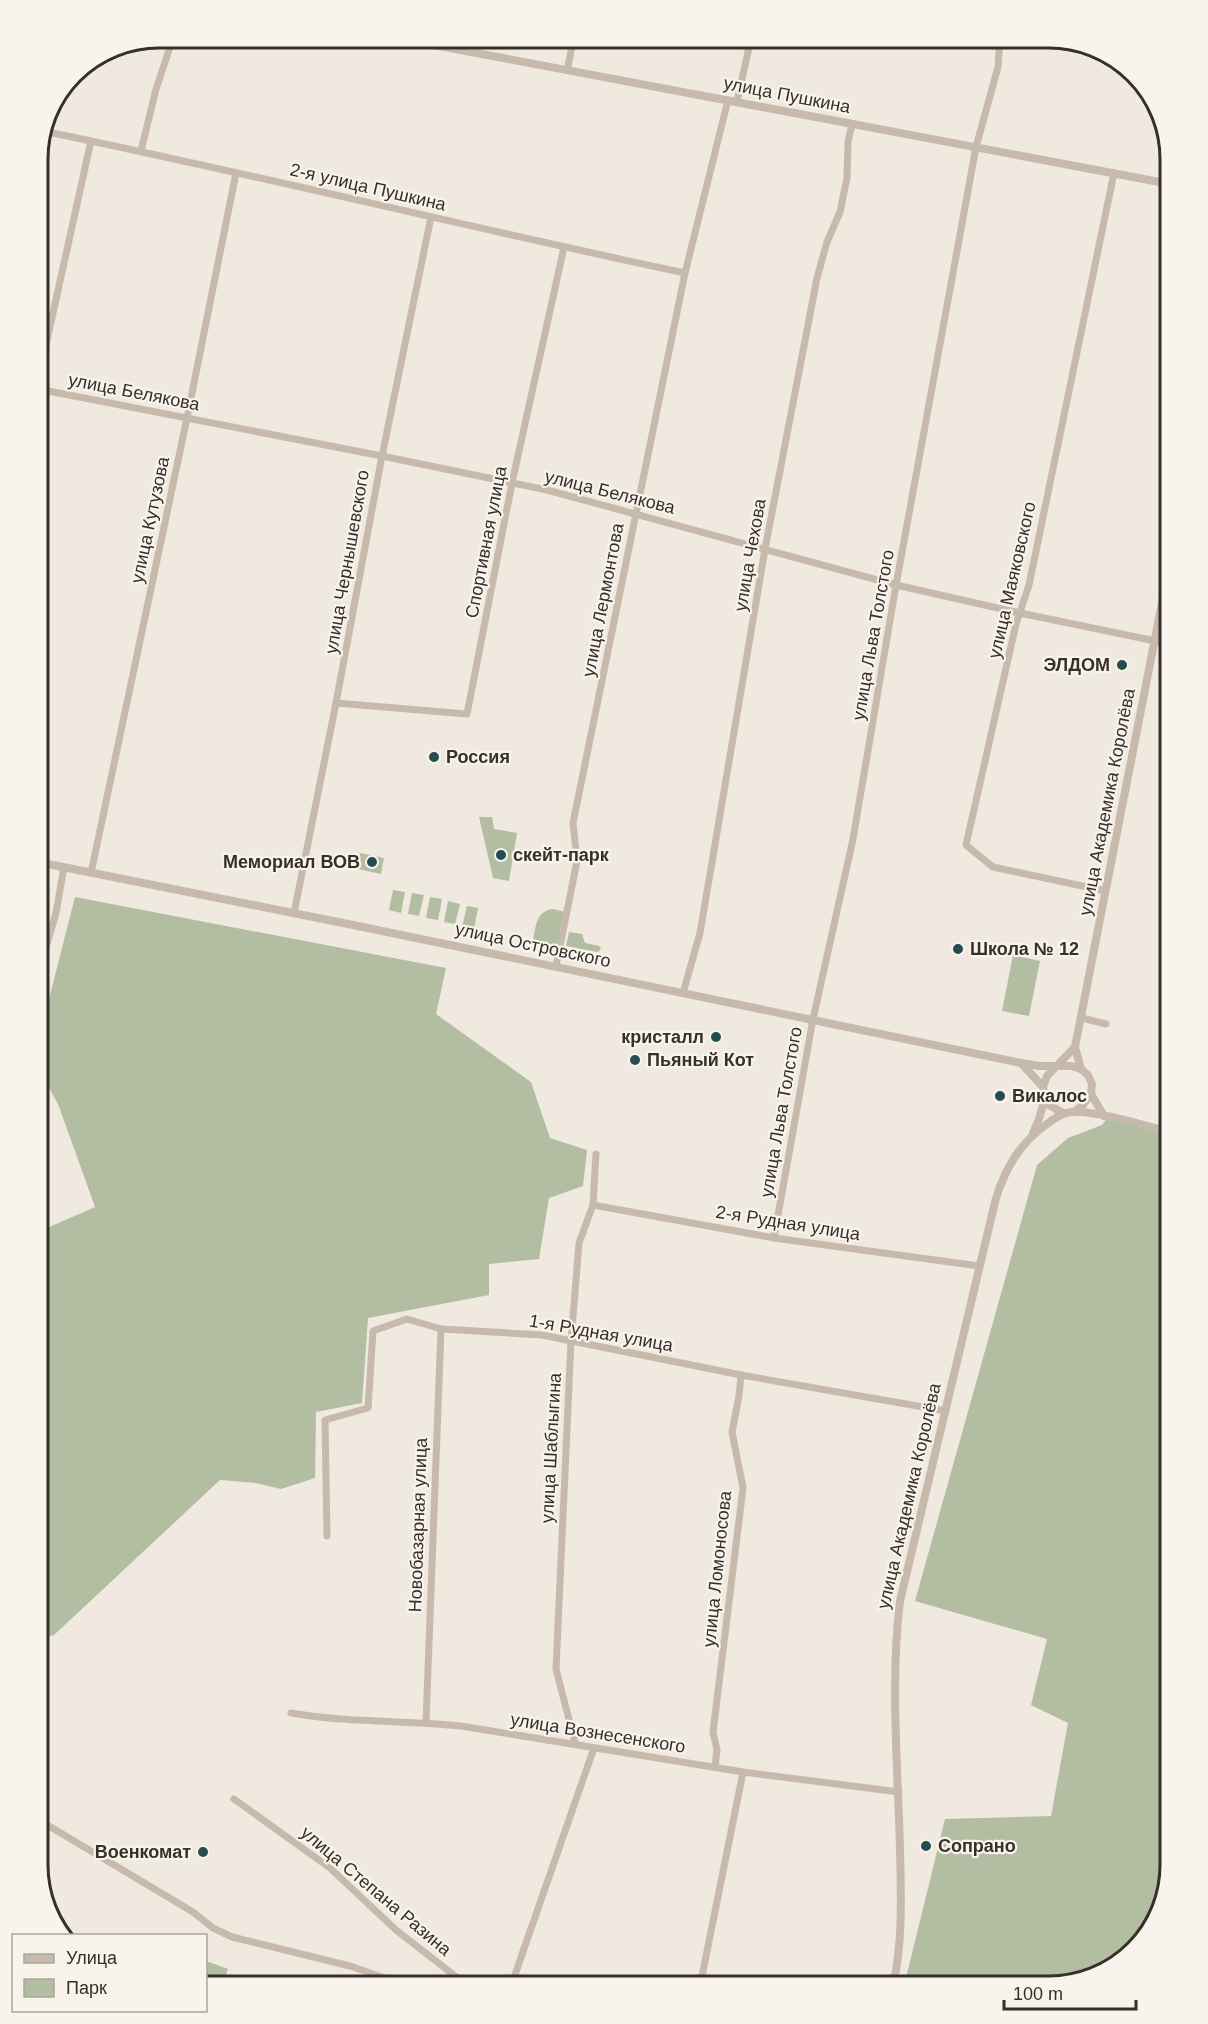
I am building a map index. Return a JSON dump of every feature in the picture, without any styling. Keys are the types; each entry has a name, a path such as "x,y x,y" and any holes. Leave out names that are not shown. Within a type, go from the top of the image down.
{"street":[{"path":"141,151 156,89 170,48"},
{"name":"улица Пушкина","path":"450,48 1160,182"},
{"path":"567,70 572,48"},
{"path":"737,102 749,48"},
{"name":"улица Льва Толстого","path":"774,1238 813,1019 853,838 896,585 976,147 998,67 999,48"},
{"name":"улица Лермонтова","path":"556,966 578,861 573,823 686,273 728,100"},
{"name":"улица Чехова","path":"683,993 700,933 765,549 817,278 827,242 840,212 847,178 848,142 852,124"},
{"name":"2-я улица Пушкина","path":"51,133 141,151 564,248 686,273"},
{"path":"48,336 91,141"},
{"name":"улица Кутузова","path":"91,873 236,173"},
{"name":"улица Маяковского","path":"1106,891 993,867 966,845 1020,613 1029,585 1114,173"},
{"name":"улица Чернышевского","path":"294,913 382,456 431,217"},
{"name":"Спортивная улица","path":"336,704 467,714 513,483 564,248"},
{"name":"улица Белякова","path":"48,391 513,483 636,513 896,585 1160,641"},
{"name":"улица Академика Королёва","path":"1075,1047 1160,614"},
{"name":"улица Островского","path":"48,864 556,966 1021,1063 1057,1067"},
{"path":"48,941 56,913 64,867"},
{"path":"1082,1018 1106,1024"},
{"path":"1063,1113 1050,1105 1045,1098 1043,1087 1047,1076 1075,1047"},
{"path":"1075,1047 1081,1069"},
{"path":"1021,1063 1043,1087"},
{"path":"1057,1067 1071,1066 1081,1069 1088,1075 1092,1084 1092,1094 1104,1116"},
{"path":"1074,1112 1083,1106 1092,1094"},
{"path":"1031,1136 1045,1098"},
{"path":"1031,1136 1063,1113 1074,1112 1104,1116 1160,1130"},
{"name":"улица Академика Королёва","path":"895,1976 902,1913 896,1650 904,1580 979,1266 1004,1174 1018,1150 1031,1136"},
{"name":"улица Шаблыгина","path":"575,1743 556,1670 571,1341 579,1244 593,1205 596,1154"},
{"name":"2-я Рудная улица","path":"593,1205 774,1238 979,1266"},
{"name":"1-я Рудная улица","path":"327,1536 325,1420 368,1408 373,1331 407,1319 441,1329 542,1335 741,1375 946,1411"},
{"name":"Новобазарная улица","path":"426,1722 441,1329"},
{"name":"улица Ломоносова","path":"715,1767 717,1750 713,1732 743,1488 732,1432 741,1375"},
{"name":"улица Вознесенского","path":"291,1713 329,1720 426,1722 575,1743 743,1772 899,1792"},
{"path":"515,1976 594,1748"},
{"path":"702,1976 743,1772"},
{"name":"улица Степана Разина","path":"234,1799 330,1868 396,1929 455,1976"},
{"path":"48,1826 193,1912 213,1928 232,1937 350,1966 379,1976"}],"green space":[{"name":"скейт-парк","path":"479,817 492,817 494,829 517,833 509,881 493,878"},
{"path":"360,853 384,858 381,874 357,869"},
{"path":"393,890 405,892 401,913 389,910"},
{"path":"412,893 424,895 419,916 408,914"},
{"path":"75,897 446,968 436,1014 531,1082 550,1138 587,1150 583,1186 549,1198 539,1259 489,1264 489,1295 368,1318 362,1403 316,1412 315,1478 281,1489 256,1483 220,1480 54,1635 48,1637 48,1228 95,1207 58,1104 48,1086 48,1003"},
{"path":"430,897 442,899 438,920 426,918"},
{"path":"448,901 460,904 455,924 444,922"},
{"path":"467,906 478,908 474,929 462,927"},
{"path":"547,910 565,912 558,946 533,940 540,916"},
{"path":"569,932 582,934 585,943 601,948 598,952 566,946"},
{"path":"1013,955 1040,961 1029,1016 1002,1011"},
{"path":"1108,1117 1160,1130 1160,1872 1158,1886 1149,1914 1141,1927 1122,1948 1091,1968 1049,1976 906,1976 945,1819 1051,1816 1068,1723 1031,1705 1047,1639 915,1601 1037,1165 1068,1138 1102,1125"},
{"path":"207,1961 228,1969 226,1976 207,1976"}],"place":[{"name":"ЭЛДОМ","path":"1122,665"},
{"name":"Россия","path":"434,757"},
{"name":"скейт-парк","path":"501,855"},
{"name":"Мемориал ВОВ","path":"372,862"},
{"name":"Школа № 12","path":"958,949"},
{"name":"кристалл","path":"716,1037"},
{"name":"Пьяный Кот","path":"635,1060"},
{"name":"Викалос","path":"1000,1096"},
{"name":"Сопрано","path":"926,1846"},
{"name":"Военкомат","path":"203,1852"}]}
